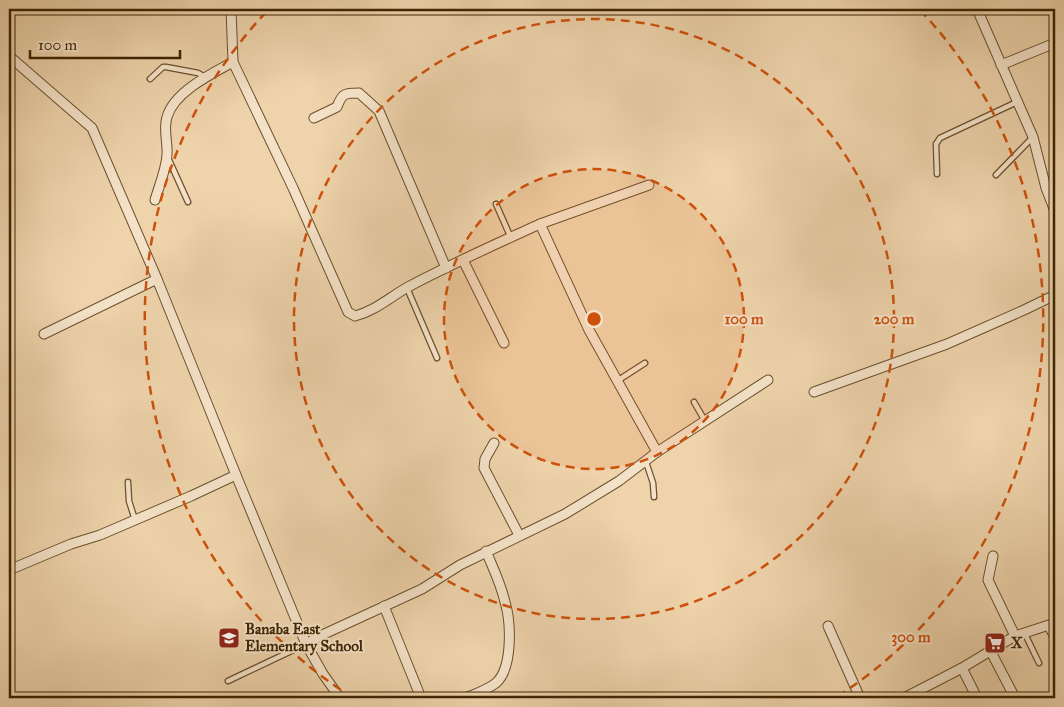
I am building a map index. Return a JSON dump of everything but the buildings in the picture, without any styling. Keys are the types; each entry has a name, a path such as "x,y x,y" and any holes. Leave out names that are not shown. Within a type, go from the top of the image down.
{"street":[{"path":"231,9 233,62 293,188 348,312 355,316 366,313 407,288 446,268 540,224 650,185"},
{"path":"978,9 1033,137 1046,188 1055,210"},
{"path":"1001,65 1055,43"},
{"path":"9,56 92,128 157,280 306,644 323,674 340,698"},
{"path":"155,200 167,156 166,120 169,111 180,96 205,77 233,62"},
{"path":"314,118 337,107 340,98 346,93 359,93 379,111 446,268"},
{"path":"540,224 590,330 657,452"},
{"path":"463,260 504,343"},
{"path":"44,334 157,280"},
{"path":"814,392 946,344 1055,295"},
{"path":"306,644 322,634 422,589 486,551 572,509 619,481 657,452 768,380"},
{"path":"494,443 484,459 484,468 519,535"},
{"path":"9,570 135,520 236,475"},
{"path":"465,698 497,682 508,660 509,645 506,604 486,551"},
{"path":"993,556 988,580 1015,636"},
{"path":"384,606 421,698"},
{"path":"904,698 962,668 1015,636 1052,624 1055,637"},
{"path":"828,626 860,698"},
{"path":"990,650 1014,696"},
{"path":"962,668 977,698"}],"lane":[{"path":"150,79 163,67 198,73 205,77"},
{"path":"937,174 936,144 940,138 1017,102"},
{"path":"996,175 1033,137"},
{"path":"167,156 188,202"},
{"path":"496,204 511,238"},
{"path":"407,288 437,358"},
{"path":"617,381 645,363"},
{"path":"694,402 705,421"},
{"path":"646,462 651,475 654,496"},
{"path":"128,482 128,496 135,520"},
{"path":"1025,634 1039,664"},
{"path":"228,681 306,644"}],"place":[{"name":"Banaba East Elementary School","path":"229,638"},
{"name":"X","path":"995,643"}]}
